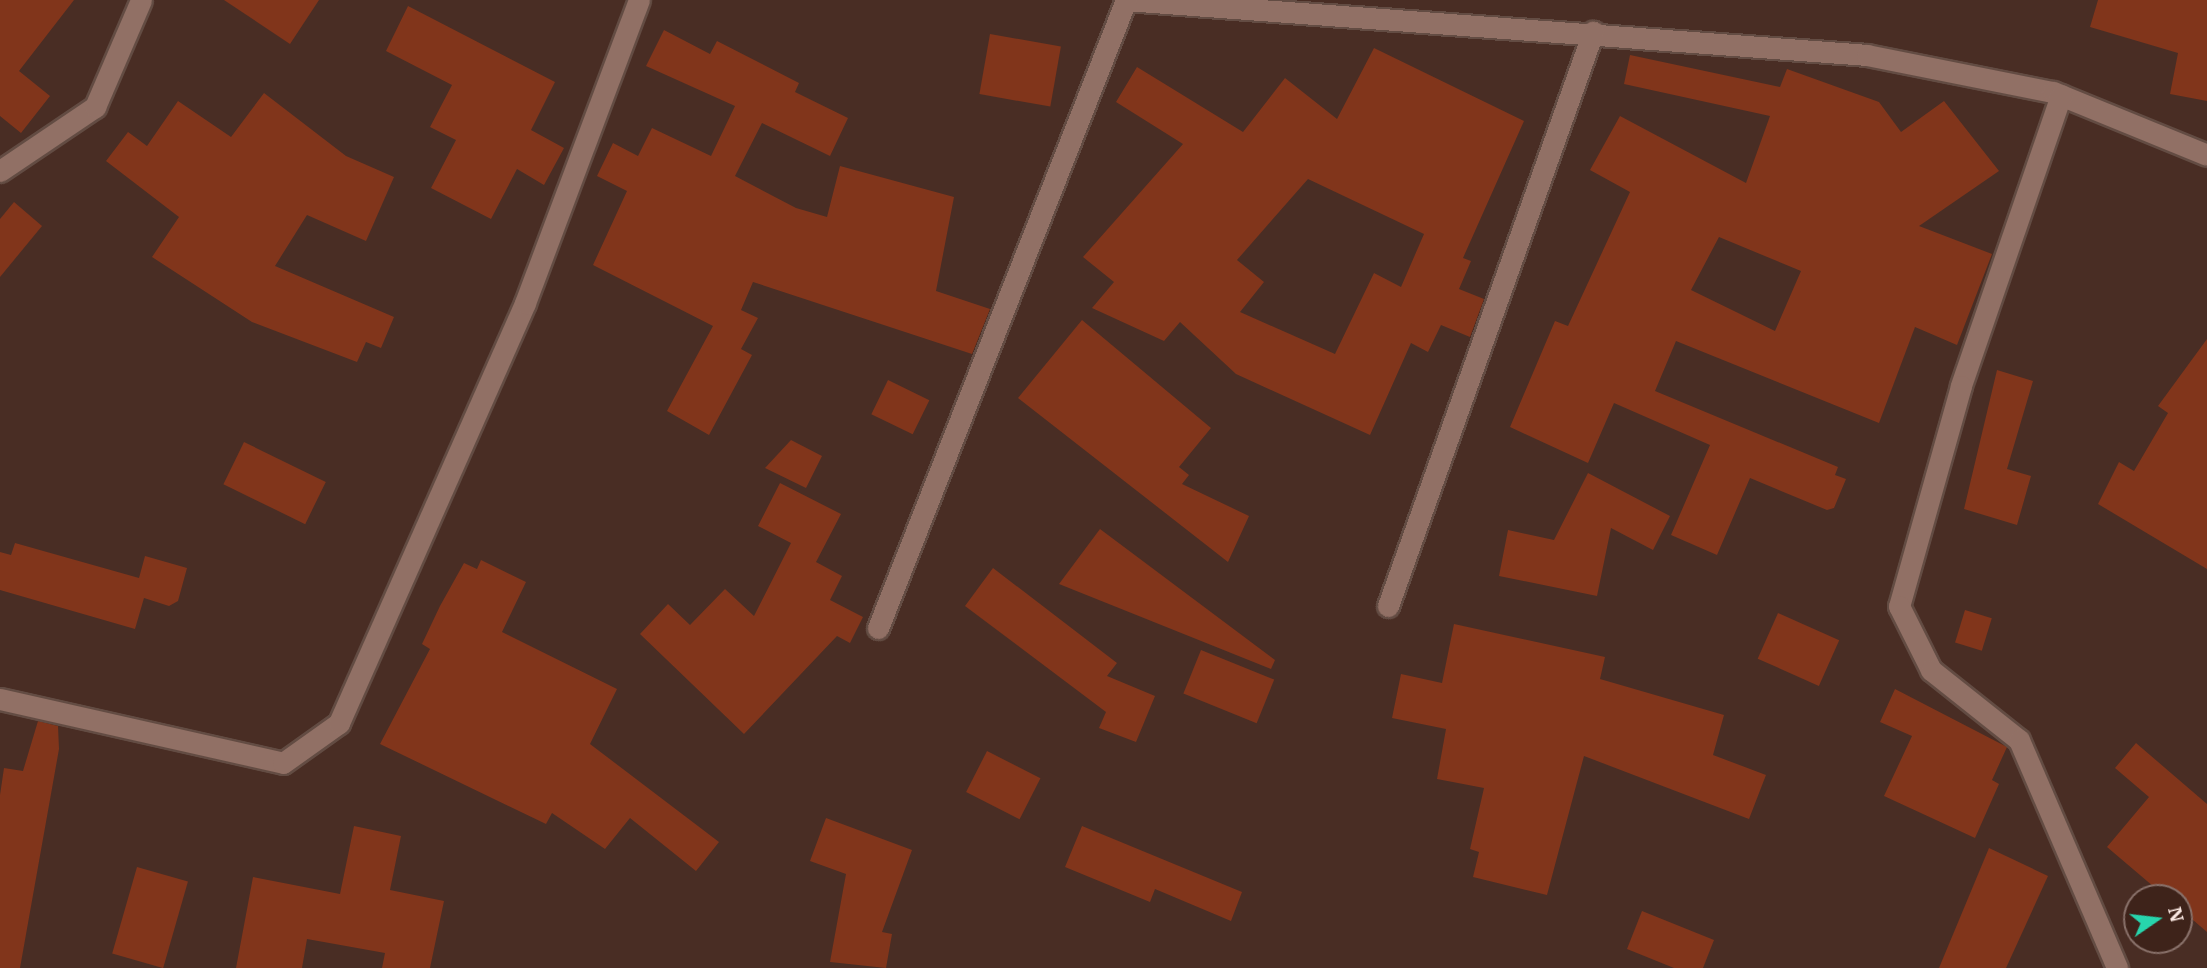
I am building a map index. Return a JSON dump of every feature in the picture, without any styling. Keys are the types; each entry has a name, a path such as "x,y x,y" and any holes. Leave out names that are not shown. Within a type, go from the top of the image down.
{"street":[{"path":"0,171 95,107 141,0"},
{"path":"0,699 283,763 339,723 525,303 639,0"},
{"path":"878,628 1126,0 1370,9 1593,32 1867,55 2062,96 2207,155"},
{"path":"1388,606 1593,32"},
{"path":"2062,96 1961,386 1899,606 1931,670 2019,740 2117,968"}],"building":[{"path":"0,0 74,0 19,71 50,96 21,133 0,116"},
{"path":"224,0 319,0 290,44"},
{"path":"2098,0 2207,0 2207,101 2170,94 2178,53 2090,27"},
{"path":"408,6 555,82 531,130 564,148 544,185 517,169 491,219 431,188 456,140 430,127 452,85 386,51"},
{"path":"664,30 710,54 717,41 799,83 795,92 848,118 830,156 762,123 735,176 796,208 827,217 840,166 954,197 936,291 990,309 972,354 753,282 741,310 758,318 741,349 752,355 709,435 667,411 713,326 593,265 627,191 597,176 613,143 638,156 652,128 711,156 735,106 646,66"},
{"path":"990,34 1061,47 1050,107 979,94"},
{"path":"1374,48 1524,121 1463,258 1471,261 1459,289 1484,299 1470,337 1441,325 1428,352 1411,343 1370,435 1236,374 1180,322 1164,341 1092,308 1114,282 1083,257 1183,144 1116,102 1137,67 1243,132 1285,78 1337,119","holes":["1308,179 1424,234 1401,287 1374,273 1335,354 1240,312 1264,282 1237,260"]},
{"path":"1630,55 1780,87 1787,69 1879,102 1901,132 1944,101 1999,171 1919,226 1992,254 1957,345 1915,327 1879,423 1676,341 1655,391 1838,467 1835,475 1846,479 1834,508 1827,510 1750,478 1717,555 1671,535 1710,445 1614,403 1588,463 1510,427 1555,321 1568,326 1630,192 1590,170 1620,116 1746,183 1770,116 1624,84","holes":["1719,237 1801,271 1775,331 1691,290"]},
{"path":"264,93 346,156 394,177 366,241 307,215 275,266 394,317 381,348 366,342 357,362 252,322 152,257 179,217 106,161 128,132 147,146 178,101 231,137"},
{"path":"14,202 42,226 0,277 0,219"},
{"path":"1082,320 1211,428 1179,467 1189,475 1182,484 1249,516 1228,562 1018,398"},
{"path":"2207,339 2207,569 2098,504 2119,462 2134,471 2168,413 2158,406"},
{"path":"1997,370 2033,381 2007,469 2031,476 2017,525 1964,509"},
{"path":"888,380 929,400 913,434 871,414"},
{"path":"791,440 822,456 806,488 765,468"},
{"path":"244,442 326,482 305,524 223,484"},
{"path":"1588,473 1670,516 1653,550 1611,528 1597,596 1499,576 1508,530 1554,540"},
{"path":"780,483 841,514 816,562 842,576 830,600 863,617 850,643 837,636 744,734 640,634 668,604 690,625 725,589 754,616 791,543 758,526"},
{"path":"1100,529 1275,660 1271,669 1059,584"},
{"path":"15,543 139,578 145,556 187,568 178,601 169,606 144,598 135,629 0,590 0,552 11,555"},
{"path":"481,560 526,582 502,632 617,689 590,744 719,842 696,871 630,818 605,849 552,813 546,824 380,744 430,649 422,644 440,606 464,563 477,569"},
{"path":"993,568 1117,663 1107,676 1155,696 1136,742 1099,728 1106,712 965,606"},
{"path":"1965,610 1992,618 1982,651 1955,643"},
{"path":"1778,613 1839,640 1819,686 1758,659"},
{"path":"1454,624 1605,657 1600,679 1724,715 1713,755 1766,775 1749,819 1584,756 1547,895 1473,877 1479,852 1470,849 1484,788 1437,779 1446,729 1392,718 1401,674 1442,683"},
{"path":"1201,650 1274,680 1257,723 1183,694"},
{"path":"1895,689 2007,747 1992,780 1999,784 1975,838 1884,796 1912,736 1880,722"},
{"path":"38,721 58,726 59,749 20,968 0,968 0,795 4,768 23,771"},
{"path":"2136,743 2207,804 2207,932 2193,920 2193,884 2151,884 2107,847 2149,797 2115,768"},
{"path":"987,751 1040,778 1020,819 966,792"},
{"path":"826,818 912,850 882,932 892,934 886,968 830,962 846,874 810,861"},
{"path":"354,826 401,836 390,890 444,901 430,968 382,968 385,953 307,939 302,968 236,968 253,877 340,894"},
{"path":"1082,826 1242,892 1231,921 1155,889 1150,902 1065,867"},
{"path":"1989,848 2048,876 2006,968 1939,968"},
{"path":"137,867 188,882 163,968 112,954"},
{"path":"1642,911 1714,940 1703,968 1674,968 1627,949"}]}
